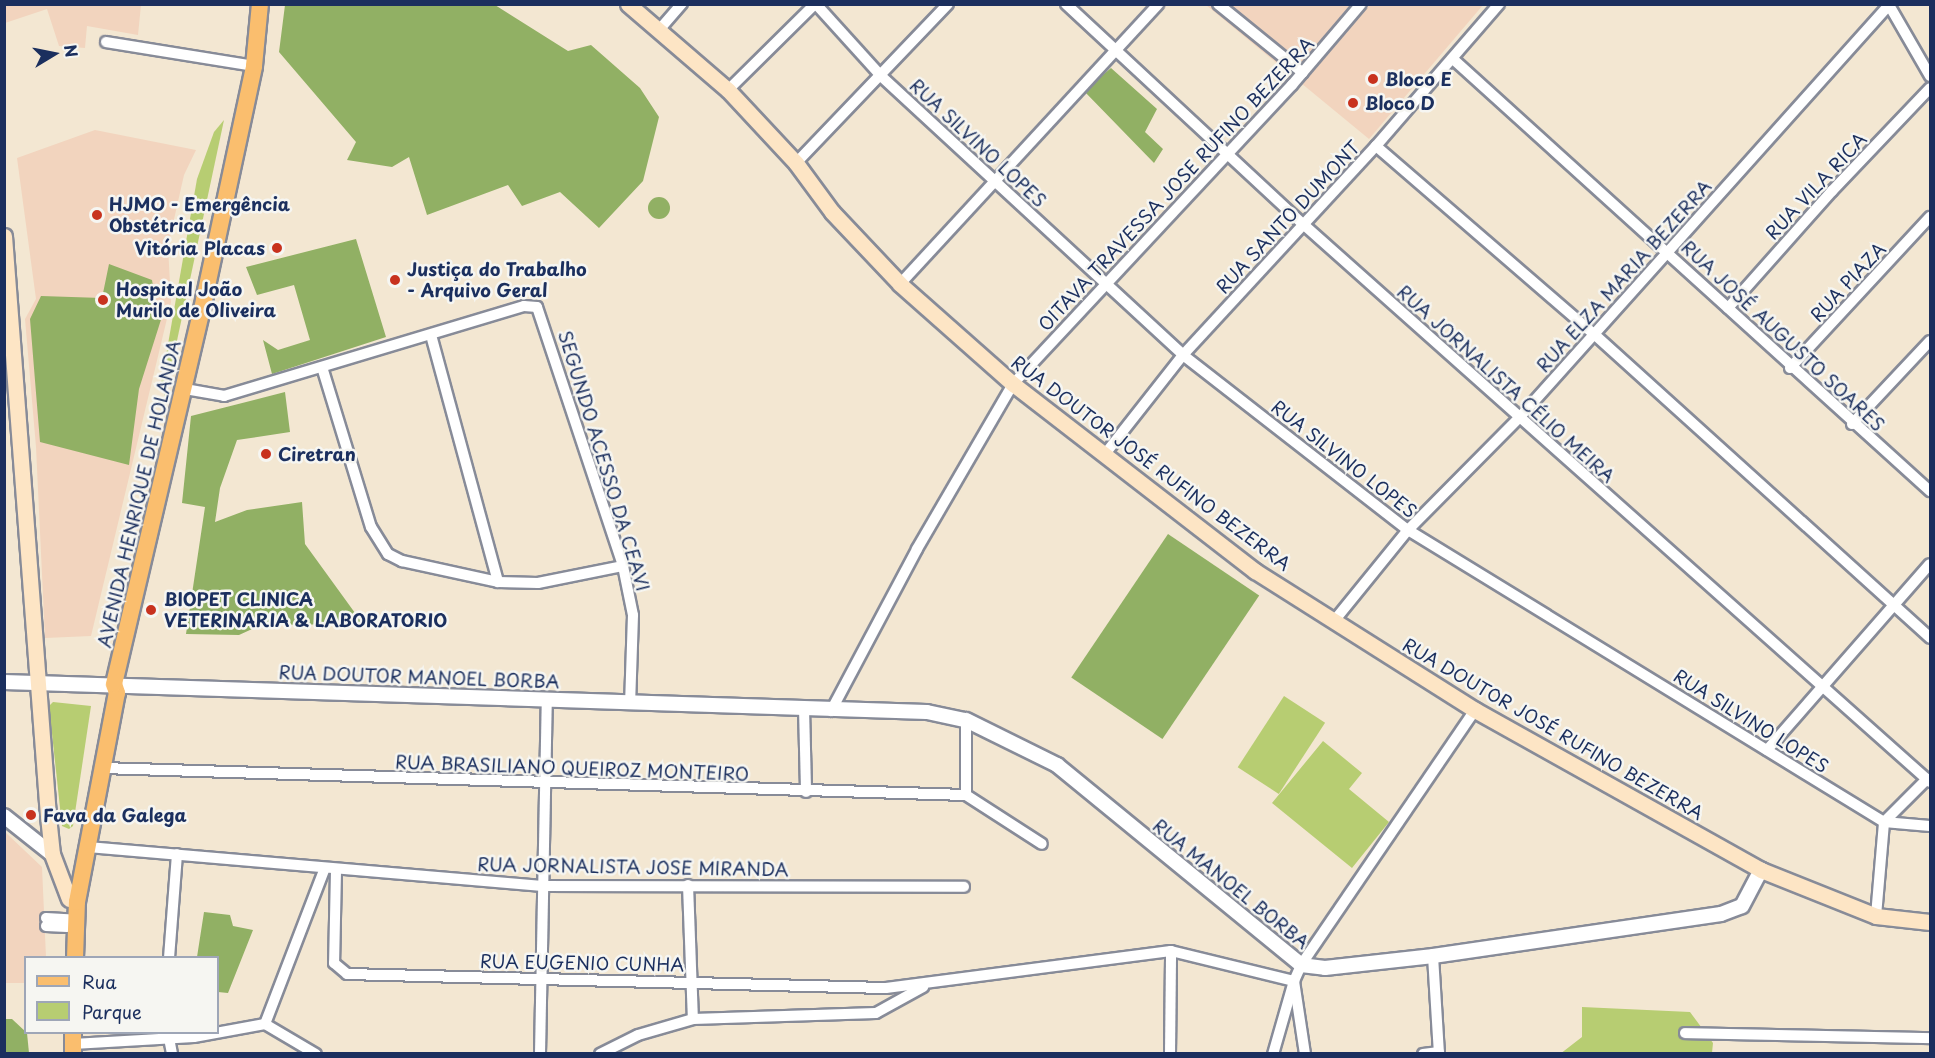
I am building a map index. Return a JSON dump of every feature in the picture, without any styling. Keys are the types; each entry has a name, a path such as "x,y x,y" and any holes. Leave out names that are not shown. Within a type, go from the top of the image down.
{"main road":[{"name":"AVENIDA HENRIQUE DE HOLANDA","path":"75,956 77,902 117,693 114,684 185,389 254,66 260,4"},
{"name":"RUA DOUTOR JOSÉ RUFINO BEZERRA","path":"628,4 728,90 796,164 831,212 900,284 1013,384 1255,571 1475,710 1761,870 1876,916 1930,922"},
{"path":"4,236 10,410 52,854 69,899"},
{"path":"66,956 69,899 109,692 114,684"}],"street":[{"path":"659,30 682,4"},
{"path":"728,90 815,4"},
{"name":"RUA SILVINO LOPES","path":"815,4 881,76 993,182 1107,283 1183,355 1408,530 1884,822 1930,826"},
{"path":"796,164 948,4"},
{"name":"RUA JORNALISTA CÉLIO MEIRA","path":"1066,4 1230,153 1303,224 1929,780"},
{"path":"900,284 1114,49 1158,4"},
{"path":"1218,4 1303,73"},
{"name":"OITAVA TRAVESSA JOSE RUFINO BEZERRA","path":"831,711 917,549 1013,384 1230,153 1303,73 1361,4"},
{"name":"RUA SANTO DUMONT","path":"1105,454 1183,355 1376,146 1499,4"},
{"path":"1889,5 1930,76"},
{"name":"RUA ELZA MARIA BEZERRA","path":"1334,621 1408,530 1519,418 1889,5"},
{"path":"106,42 254,66"},
{"name":"RUA JOSÉ AUGUSTO SOARES","path":"1453,59 1668,252 1790,368 1852,423 1928,484"},
{"name":"RUA VILA RICA","path":"1728,308 1832,191 1930,88"},
{"path":"1376,146 1594,334 1930,638"},
{"name":"RUA PIAZA","path":"1790,368 1930,217"},
{"name":"SEGUNDO ACESSO DA CEAVI","path":"431,335 532,306 542,312 623,566 633,615 630,704"},
{"path":"185,389 224,396 431,335 498,582"},
{"path":"1852,423 1930,341"},
{"path":"322,367 378,543 388,554 402,561 498,582 538,583 623,566"},
{"path":"1767,750 1930,564"},
{"name":"RUA DOUTOR MANOEL BORBA","path":"4,682 804,708 831,711"},
{"path":"540,1053 547,700"},
{"path":"804,708 806,792"},
{"path":"1273,1053 1294,981 1301,966 1475,710"},
{"name":"RUA MANOEL BORBA","path":"831,711 927,712 966,720 1057,765 1301,966 1325,968 1433,956 1721,914 1742,906 1761,870"},
{"path":"966,720 966,795 1042,843"},
{"name":"RUA BRASILIANO QUEIROZ MONTEIRO","path":"102,768 806,792 966,795"},
{"path":"1876,916 1884,822 1929,780"},
{"path":"4,816 52,854"},
{"name":"RUA JORNALISTA JOSE MIRANDA","path":"87,847 324,870 543,886 964,887"},
{"path":"169,956 177,854"},
{"path":"265,1024 324,870"},
{"name":"RUA EUGENIO CUNHA","path":"336,871 334,963 342,973 844,988 926,985 1171,951"},
{"path":"688,885 689,982 693,1019"},
{"path":"46,922 67,923"},
{"path":"1170,1053 1171,951 1294,981"},
{"path":"1423,1053 1439,1053 1433,956"},
{"path":"1294,981 1305,1053"},
{"path":"600,1053 638,1035 693,1019 876,1013 893,1007 926,985"},
{"path":"219,1030 265,1024 316,1053"},
{"path":"1685,1033 1930,1038"},
{"path":"69,1043 184,1034"},
{"path":"168,1036 172,1053"}],"shaded area":[{"path":"4,5 141,5 138,35 87,26 85,48 59,46 47,9 5,23"},
{"path":"1206,5 1483,5 1369,139"},
{"name":"Hospital João Murilo de Oliveira","path":"95,130 196,150 184,175 168,246 171,302 91,636 45,638 36,447 25,319 36,299 17,158"},
{"path":"4,831 42,867 46,956 24,956 24,983 5,983"}],"green space":[{"path":"285,5 495,5 568,51 591,45 640,88 659,117 643,181 599,228 560,192 522,206 508,185 427,215 409,157 392,167 347,160 356,142 279,52"},
{"path":"1111,68 1157,109 1145,132 1163,149 1154,163 1084,91"},
{"path":"224,120 165,397 161,384 197,179 214,132"},
{"path":"659,197 667,200 670,208 667,216 659,219 651,216 648,208 651,200"},
{"path":"356,239 386,337 272,374 263,340 278,350 310,340 294,285 257,295 246,267"},
{"path":"109,264 152,280 156,304 165,307 139,389 129,465 40,442 30,319 41,296 102,298"},
{"path":"285,392 290,432 237,440 220,488 215,522 247,510 302,502 305,544 363,624 261,625 239,635 186,634 205,507 182,503 191,416"},
{"path":"1168,534 1259,596 1162,739 1071,677"},
{"path":"1284,696 1325,723 1279,794 1238,767"},
{"path":"53,702 91,706 73,826 69,829 62,826 49,706"},
{"path":"1323,741 1362,773 1349,789 1389,822 1352,868 1272,803"},
{"path":"204,912 230,915 233,926 253,930 228,993 219,992 219,956 197,956"},
{"path":"1582,1007 1690,1012 1713,1043 1712,1053 1560,1054 1582,1037"},
{"path":"4,1019 12,1019 24,1030 24,1034 27,1034 29,1053 5,1053"}],"place":[{"name":"Bloco E","path":"1373,79"},
{"name":"Bloco D","path":"1353,103"},
{"name":"HJMO - Emergência Obstétrica","path":"97,215"},
{"name":"Vitória Placas","path":"277,248"},
{"name":"Justiça do Trabalho - Arquivo Geral","path":"395,280"},
{"name":"Hospital João Murilo de Oliveira","path":"103,300"},
{"name":"Ciretran","path":"266,454"},
{"name":"BIOPET CLINICA VETERINARIA & LABORATORIO","path":"151,610"},
{"name":"Fava da Galega","path":"31,815"}]}
